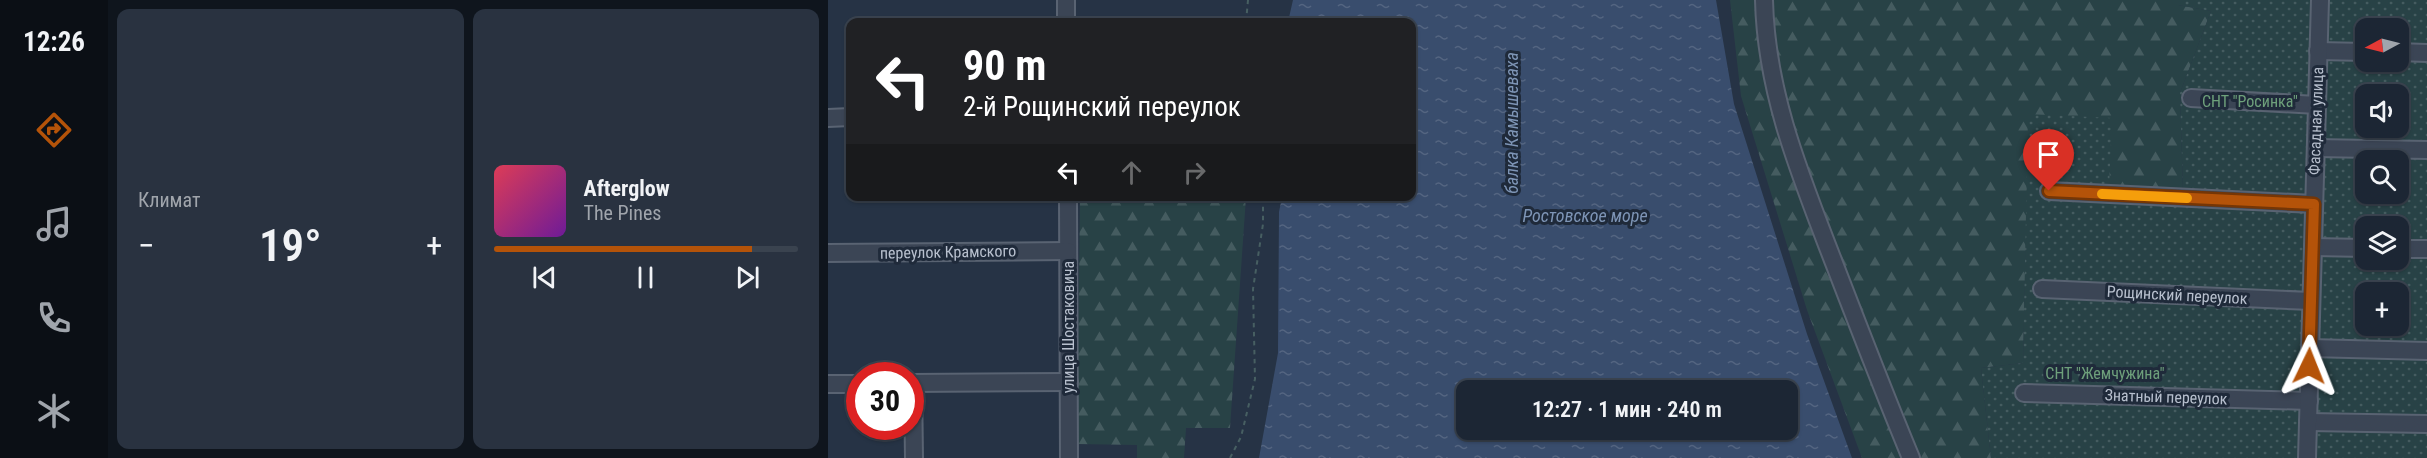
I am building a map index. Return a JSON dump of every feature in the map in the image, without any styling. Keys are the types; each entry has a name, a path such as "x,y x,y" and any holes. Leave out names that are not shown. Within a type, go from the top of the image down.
{"street":[{"path":"1066,0 1066,18"},
{"path":"1764,0 1765,29 1771,72 1779,109 1797,167 1911,458"},
{"name":"Фасадная улица","path":"2307,458 2319,0"},
{"path":"2318,51 2355,52"},
{"path":"2409,52 2427,53"},
{"path":"2191,98 2317,105"},
{"path":"828,118 846,117"},
{"path":"2316,148 2427,150"},
{"path":"2049,191 2314,204"},
{"name":"улица Шостаковича","path":"1068,201 1069,458"},
{"path":"2313,247 2355,248"},
{"path":"2409,249 2427,249"},
{"name":"переулок Крамского","path":"828,253 1068,251"},
{"name":"Рощинский переулок","path":"2042,289 2311,301"},
{"path":"2310,348 2427,351"},
{"path":"924,383 1069,382"},
{"path":"828,384 846,384"},
{"name":"Знатный переулок","path":"2024,393 2308,401"},
{"path":"2308,422 2427,424"},
{"path":"914,440 914,458"}],"path":[{"path":"1246,18 1248,0"},
{"path":"1230,458 1241,437 1255,379 1253,290 1263,224 1263,201"}],"green space":[{"path":"1730,0 2178,0 2178,5 2211,11 2180,93 2183,192 2108,188 2029,114 2023,363 1981,368 1991,458 1862,458 1807,310 1741,96"},
{"path":"2178,0 2427,0 2427,458 1991,458 1981,368 2023,363 2028,114 2112,118 2109,188 2183,191 2180,93 2211,11 2178,5"},
{"path":"1080,201 1246,201 1230,428 1186,428 1184,458 1137,458 1137,445 1077,444"}],"water":[{"name":"Ростовское море","path":"1293,0 1716,0 1734,104 1807,334 1852,458 1259,458 1278,353 1279,212 1281,201 1416,201 1416,18 1289,18"}],"slow traffic":[{"path":"2102,194 2187,198"}],"route":[{"path":"2049,191 2314,204 2309,366"}],"park label":[{"name":"СНТ \"Росинка\"","path":"2250,101"},
{"name":"СНТ \"Жемчужина\"","path":"2105,373"}],"water label":[{"name":"балка Камышеваха","path":"1511,123"}]}
